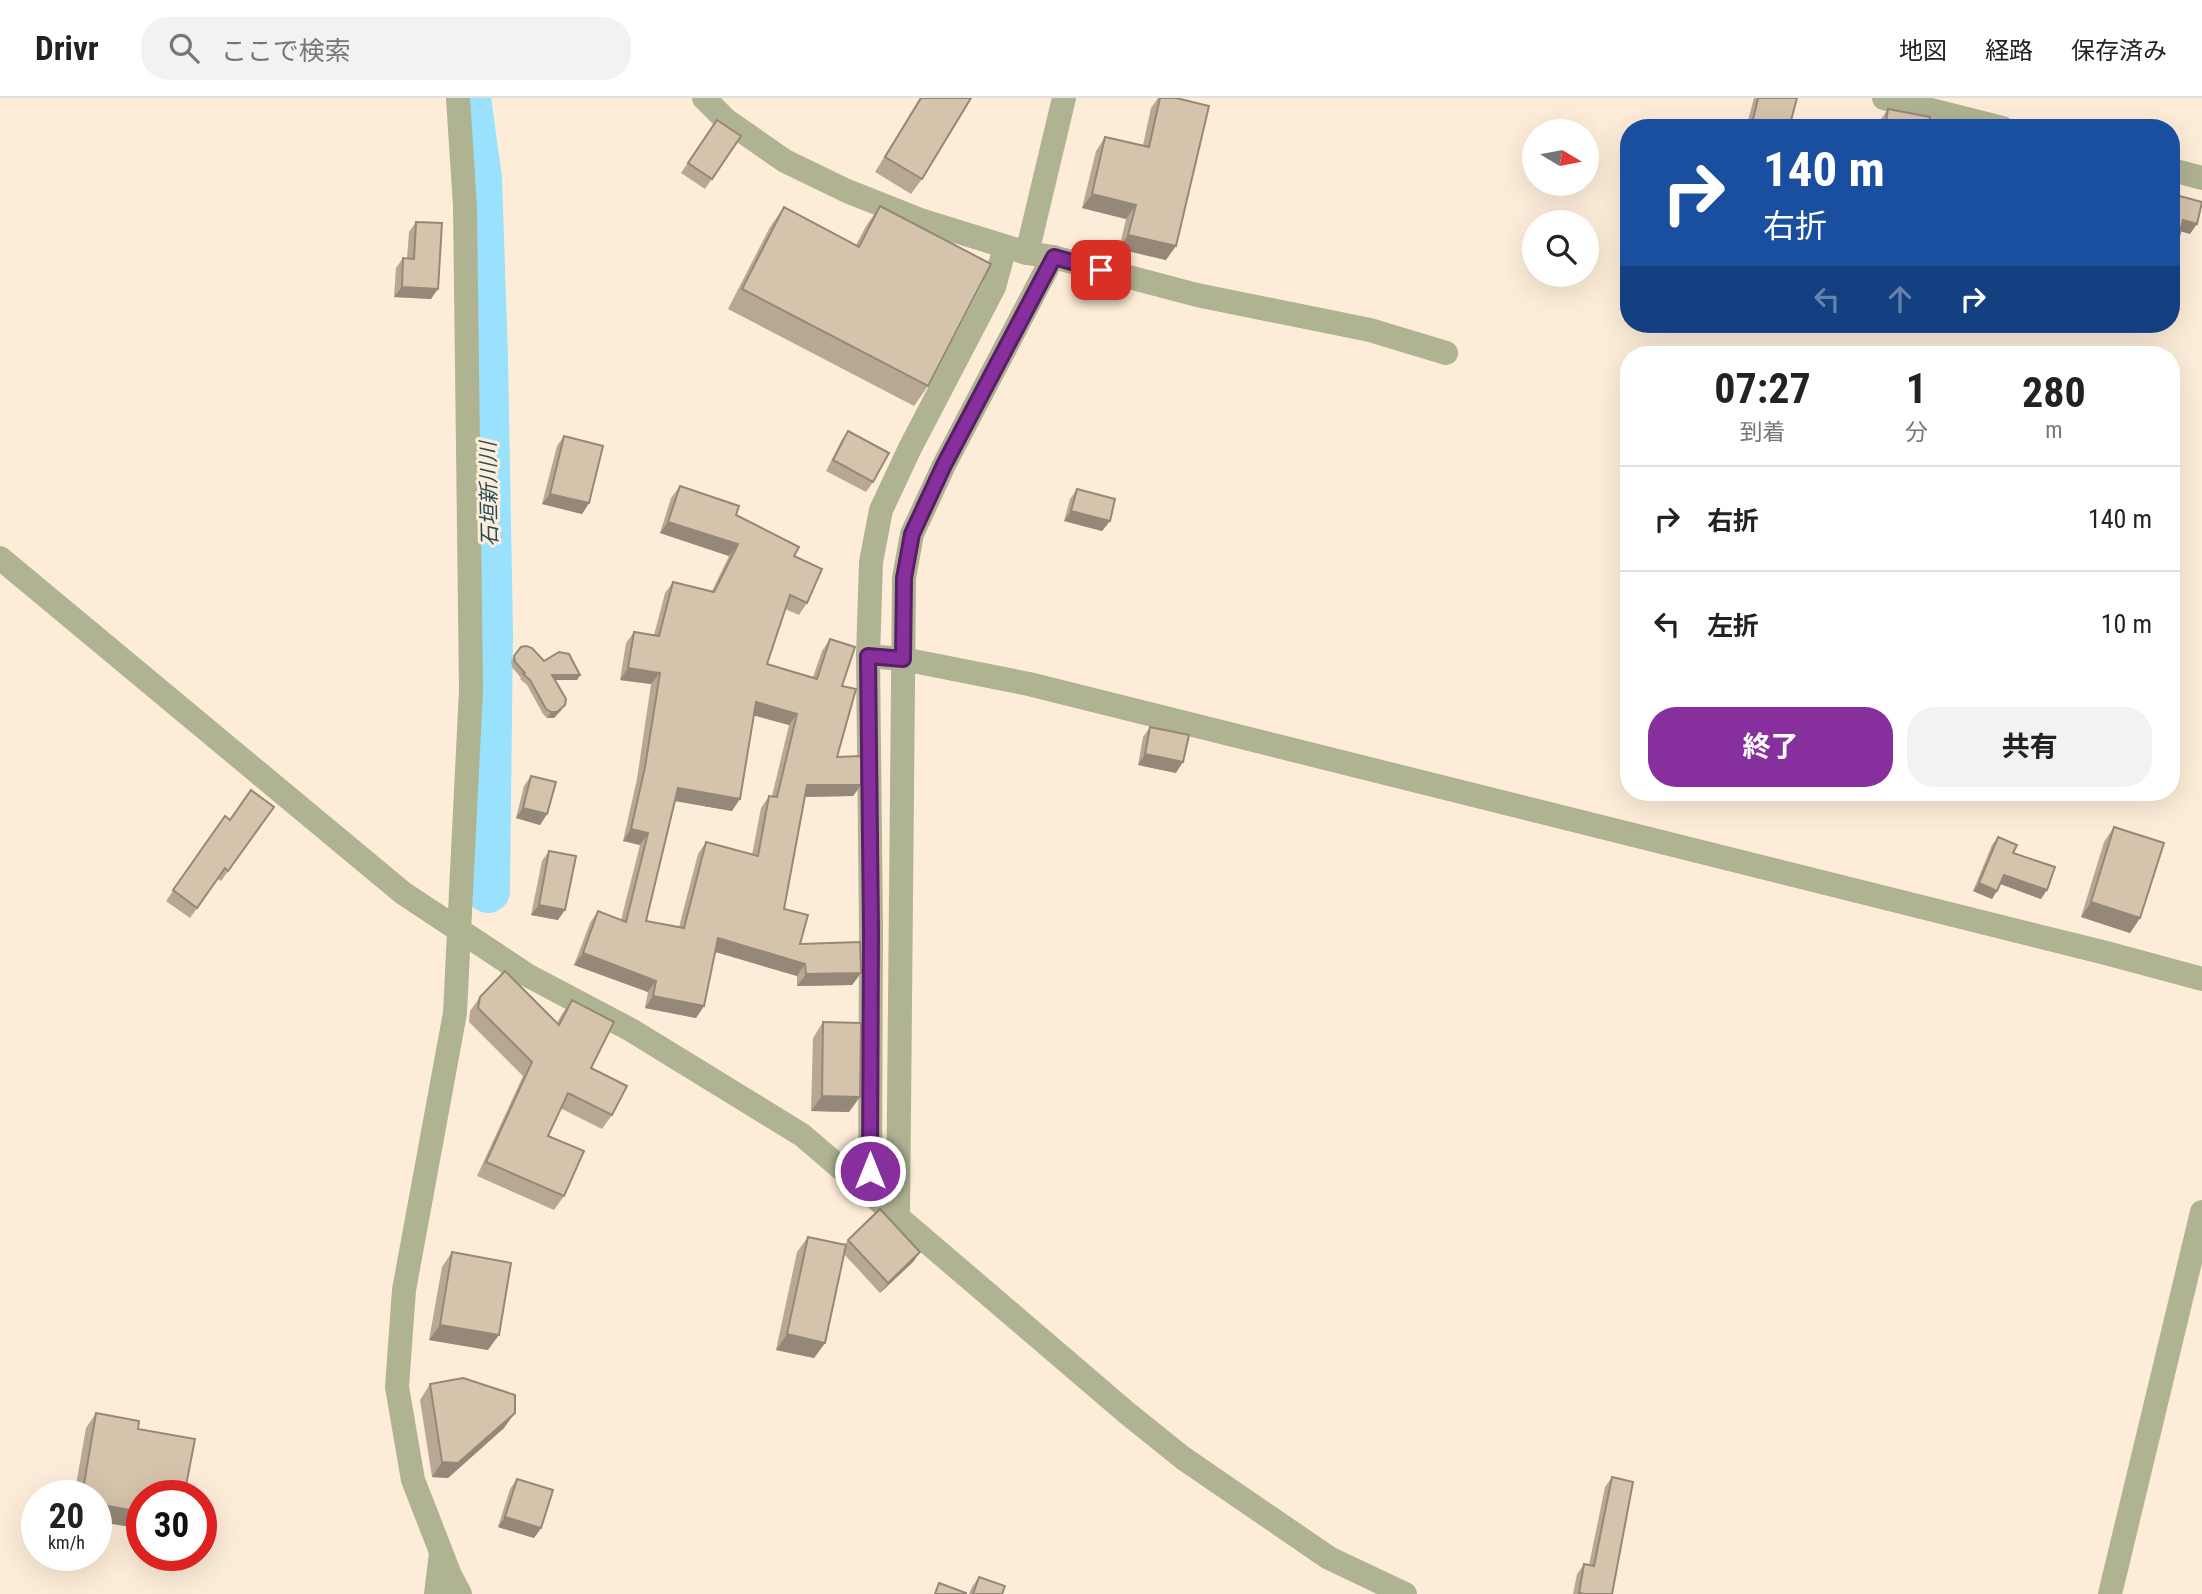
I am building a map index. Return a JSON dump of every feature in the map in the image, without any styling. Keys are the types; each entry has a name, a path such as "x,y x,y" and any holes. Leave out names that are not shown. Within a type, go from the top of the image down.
{"street":[{"path":"458,98 465,206 471,690 455,1013 404,1290 397,1387 413,1480 460,1594"},
{"path":"704,98 726,120 785,161 847,191 920,220 1016,250 1054,257 1197,295 1370,330 1446,353"},
{"path":"870,1193 868,656 871,562 881,510 910,448 1016,250 1065,98"},
{"path":"1884,98 1967,119"},
{"path":"2180,172 2202,178"},
{"path":"898,1216 904,578 912,534 944,465 1054,257"},
{"path":"0,558 402,892 527,975 631,1030 802,1135 1183,1458 1329,1558 1405,1594"},
{"path":"868,656 903,659 1029,684 2202,979"},
{"path":"2110,1594 2202,1212"},
{"path":"436,1594 441,1550"}],"building":[{"path":"921,98 971,98 922,179 885,157"},
{"path":"1160,98 1176,98 1209,106 1176,246 1128,235 1136,205 1092,194 1105,137 1149,147"},
{"path":"1758,98 1797,98 1791,119 1753,119"},
{"path":"1888,109 1930,117 1930,119 1886,119"},
{"path":"717,120 741,136 712,179 688,163"},
{"path":"2180,196 2202,202 2197,224 2183,220 2180,232"},
{"path":"880,206 991,264 928,386 742,289 784,207 859,247"},
{"path":"416,222 442,223 438,289 402,287 403,258 414,259"},
{"path":"848,431 889,453 873,482 833,460"},
{"path":"564,436 603,446 589,503 550,494"},
{"path":"680,486 739,506 736,515 799,547 794,556 822,569 807,603 790,595 767,664 817,679 830,639 855,647 842,686 856,689 837,757 861,756 861,785 807,785 784,909 808,915 800,944 860,942 861,973 806,974 805,964 718,938 704,1006 653,996 656,981 583,953 598,911 626,922 648,833 631,829 645,767 660,673 628,668 634,632 659,636 673,582 714,592 738,544 668,522","holes":["756,702 797,714 777,797 769,796 758,856 706,842 684,928 646,921 678,788 740,799"]},
{"path":"1077,489 1115,499 1110,521 1071,511"},
{"path":"521,647 532,648 544,661 559,652 569,654 580,675 552,675 566,699 565,705 557,712 546,709 530,680 515,662 514,656"},
{"path":"1150,727 1189,735 1183,762 1145,754"},
{"path":"531,776 556,782 547,814 523,808"},
{"path":"251,790 274,807 228,871 225,868 197,908 173,890 225,816 230,820"},
{"path":"2114,827 2164,843 2140,918 2091,902"},
{"path":"1998,837 2017,845 2013,853 2055,867 2047,890 2004,875 1997,891 1979,883"},
{"path":"549,851 576,856 565,910 539,905"},
{"path":"505,971 559,1025 572,1000 614,1022 591,1068 627,1086 612,1115 568,1093 548,1136 584,1151 564,1196 486,1162 532,1062 478,1008 480,997"},
{"path":"823,1022 861,1023 860,1097 822,1096"},
{"path":"880,1209 920,1252 888,1283 848,1240"},
{"path":"808,1237 846,1245 825,1343 787,1334"},
{"path":"452,1252 511,1263 499,1335 440,1325"},
{"path":"463,1378 515,1395 515,1413 458,1463 442,1462 430,1384"},
{"path":"96,1413 139,1421 138,1429 195,1439 187,1480 126,1480 126,1509 112,1507 112,1480 85,1480"},
{"path":"1612,1477 1633,1482 1612,1594 1579,1593 1584,1564 1594,1566"},
{"path":"517,1479 553,1490 541,1528 505,1517"},
{"path":"979,1577 1005,1586 1002,1594 973,1594"},
{"path":"939,1583 966,1593 966,1594 935,1594"}],"waterway":[{"name":"石垣新川川","path":"469,98 480,179 486,358 491,632 488,891"}],"route":[{"path":"870,1171 868,656 903,659 904,578 912,534 944,465 1054,257 1101,270"}]}
